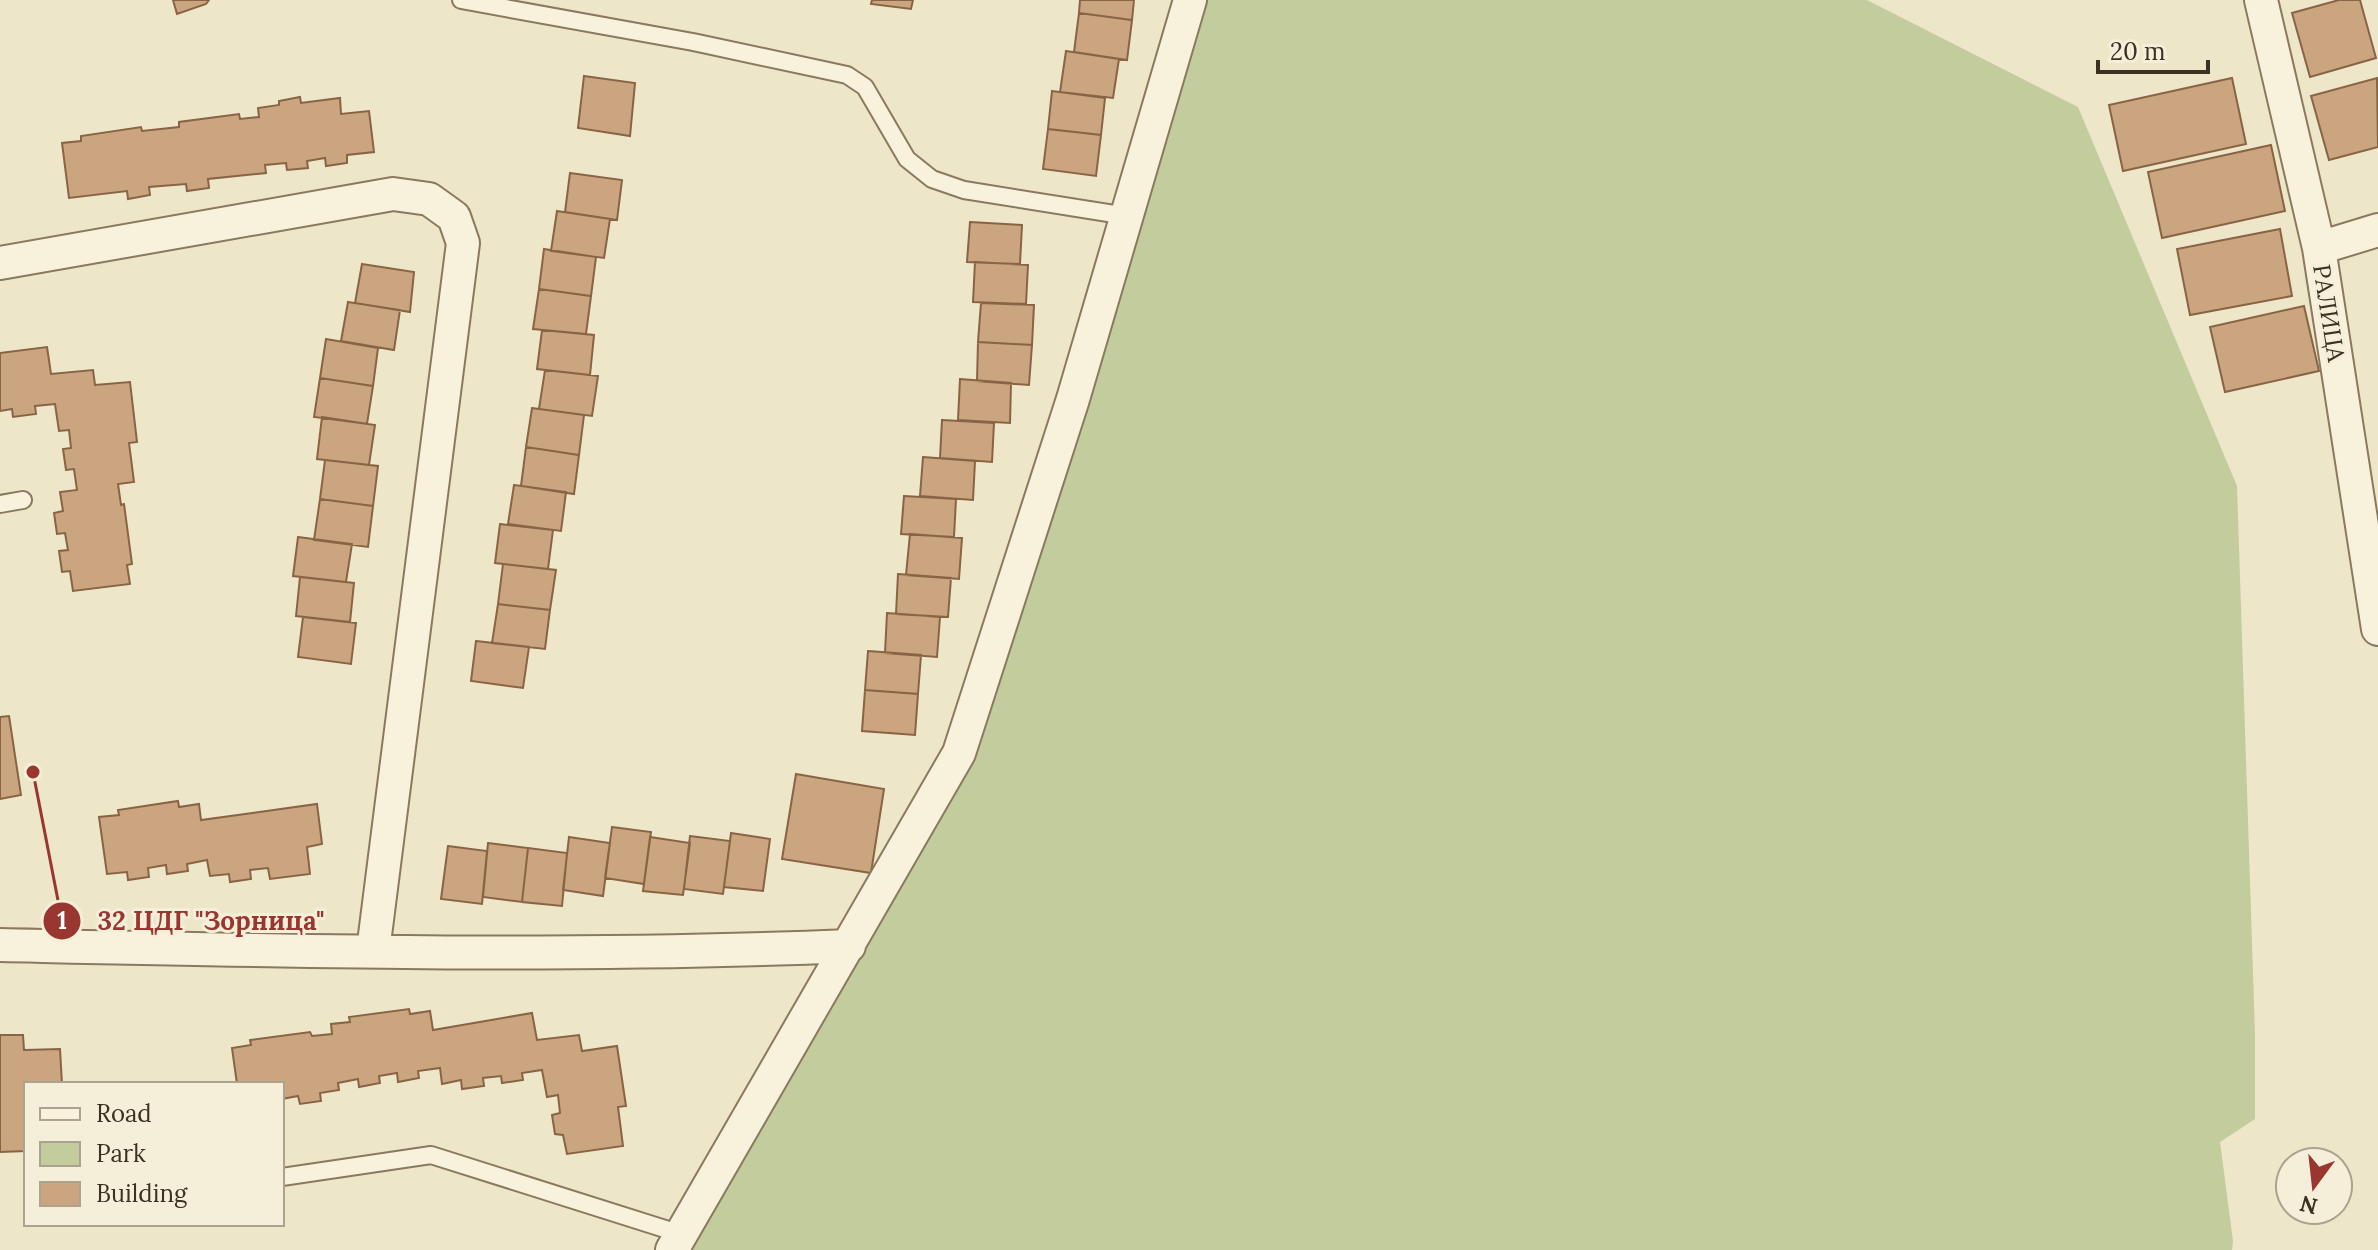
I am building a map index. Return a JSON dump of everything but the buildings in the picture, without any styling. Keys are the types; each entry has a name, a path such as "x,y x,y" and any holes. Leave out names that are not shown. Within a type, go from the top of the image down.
{"street":[{"path":"676,1242 959,753 1068,414 1190,0"},
{"name":"РАЛИЦА","path":"2261,0 2319,248 2378,629"},
{"path":"0,263 393,194 429,199 454,217 463,243 373,951"},
{"path":"2319,248 2378,230"},
{"path":"0,945 707,952 849,946"}],"lane":[{"path":"461,0 693,42 847,75 865,87 907,159 932,179 964,190 1127,216"},
{"path":"0,504 23,500"},
{"path":"284,1177 431,1155 676,1242"}],"green space":[{"path":"1207,0 1867,0 2078,107 2237,486 2255,1034 2255,1119 2220,1142 2232,1250 691,1250 975,760 1088,404"}],"place":[{"name":"32 ЦДГ \"Зорница\"","path":"33,772"}]}
